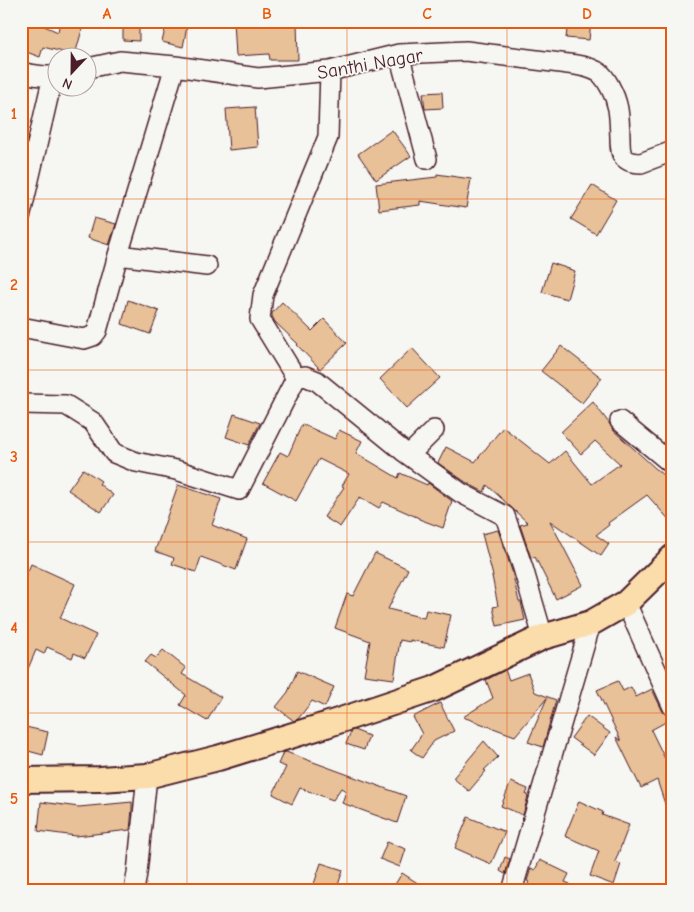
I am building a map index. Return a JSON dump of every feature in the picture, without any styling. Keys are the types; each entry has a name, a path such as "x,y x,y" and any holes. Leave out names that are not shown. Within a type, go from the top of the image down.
{"main road":[{"path":"21,780 100,779 147,776 227,756 326,726 434,689 542,637 591,622 626,604 673,557"}],"street":[{"name":"Santhi Nagar","path":"98,66 120,61 175,66 258,78 330,70 399,54 466,51 576,65 590,68 602,75 607,81 617,101 620,146 622,155 626,159 641,163 673,151"},
{"path":"399,54 427,158"},
{"path":"21,327 84,340 93,336 97,331 175,66"},
{"path":"296,378 260,319 262,295 328,137 330,70"},
{"path":"21,72 48,76"},
{"path":"21,214 50,98"},
{"path":"118,255 207,266"},
{"path":"296,378 305,376 317,381 409,455 461,493 506,516 524,568 542,637"},
{"path":"21,404 66,405 93,422 114,453 136,462 176,470 239,490 296,378"},
{"path":"620,421 673,465"},
{"path":"409,455 434,430"},
{"path":"626,604 673,707"},
{"path":"512,891 591,622"},
{"path":"134,891 147,776"}],"building":[{"path":"21,21 33,21 58,32 60,21 83,26 77,48 43,47 40,57 21,50"},
{"path":"167,21 188,21 183,47 162,42"},
{"path":"234,21 297,21 298,60 270,60 269,54 236,56"},
{"path":"568,21 591,21 589,40 566,38"},
{"path":"123,22 139,22 139,41 123,40"},
{"path":"442,92 443,108 425,109 423,93"},
{"path":"255,107 258,147 229,150 226,109"},
{"path":"392,130 411,156 376,180 358,154"},
{"path":"437,174 471,179 466,208 420,201 420,205 379,210 376,184 437,177"},
{"path":"592,185 616,200 596,234 571,219"},
{"path":"94,218 116,224 109,245 88,238"},
{"path":"551,263 575,271 567,299 542,292"},
{"path":"128,300 159,311 150,334 122,324"},
{"path":"282,302 312,331 324,319 347,343 320,369 275,322 272,313"},
{"path":"561,346 602,378 582,403 541,371"},
{"path":"412,348 440,378 407,408 380,379"},
{"path":"593,402 613,430 665,477 667,474 673,476 673,524 647,495 608,523 609,525 596,535 609,544 601,556 550,521 583,585 556,599 535,557 531,558 520,525 528,523 487,485 484,492 438,463 446,447 475,462 503,427 550,464 565,451 592,484 620,464 595,441 581,454 561,432"},
{"path":"234,414 260,423 249,445 226,437"},
{"path":"302,424 335,439 339,430 362,441 356,453 398,478 400,473 427,485 428,483 452,501 443,528 383,502 379,508 360,497 340,527 324,517 344,487 342,486 349,474 319,459 296,501 263,483 280,452 288,456"},
{"path":"83,469 101,481 99,484 113,495 101,512 68,490"},
{"path":"178,485 221,499 212,525 247,539 236,570 201,557 196,572 172,564 174,558 155,551"},
{"path":"498,530 512,571 525,620 497,626 493,607 498,606 493,576 482,534"},
{"path":"375,553 408,569 388,609 424,618 426,610 451,615 444,647 410,640 410,642 400,640 394,679 364,675 370,641 335,628 347,594 353,596"},
{"path":"31,564 75,584 60,618 96,635 85,658 74,653 72,658 47,647 44,654 36,650 21,685 21,587"},
{"path":"163,650 186,668 182,674 221,697 207,721 180,705 186,695 145,662 151,655 156,658"},
{"path":"505,670 509,680 528,673 535,692 556,700 543,747 528,742 547,698 515,736 463,717 493,698 486,680"},
{"path":"297,671 334,687 325,707 312,701 298,719 294,721 276,707 288,692"},
{"path":"618,681 623,691 631,687 636,697 652,689 663,712 673,718 651,730 673,775 673,819 670,819 657,780 641,788 616,737 621,741 597,690"},
{"path":"440,703 454,731 434,741 422,758 411,750 422,734 413,717"},
{"path":"587,716 610,733 594,755 571,738"},
{"path":"21,726 48,732 43,755 21,749"},
{"path":"354,730 369,736 364,750 346,744 351,731"},
{"path":"484,741 498,757 484,770 486,771 469,791 453,778"},
{"path":"286,752 406,796 397,823 342,803 346,791 341,788 333,800 300,788 292,804 273,794 286,767 278,764 283,753"},
{"path":"511,782 528,789 523,815 501,806"},
{"path":"579,801 603,812 602,815 629,825 615,862 621,864 614,885 590,876 599,851 565,836"},
{"path":"41,802 79,807 132,802 130,830 76,836 38,831"},
{"path":"468,817 505,832 491,864 455,848"},
{"path":"387,842 406,849 400,867 380,859"},
{"path":"505,857 510,859 505,874 500,871"},
{"path":"540,860 569,874 565,882 570,884 567,891 525,891 529,882 527,881 531,868 535,870"},
{"path":"321,863 343,870 336,891 324,891 313,887"},
{"path":"402,873 430,891 391,891"}]}
